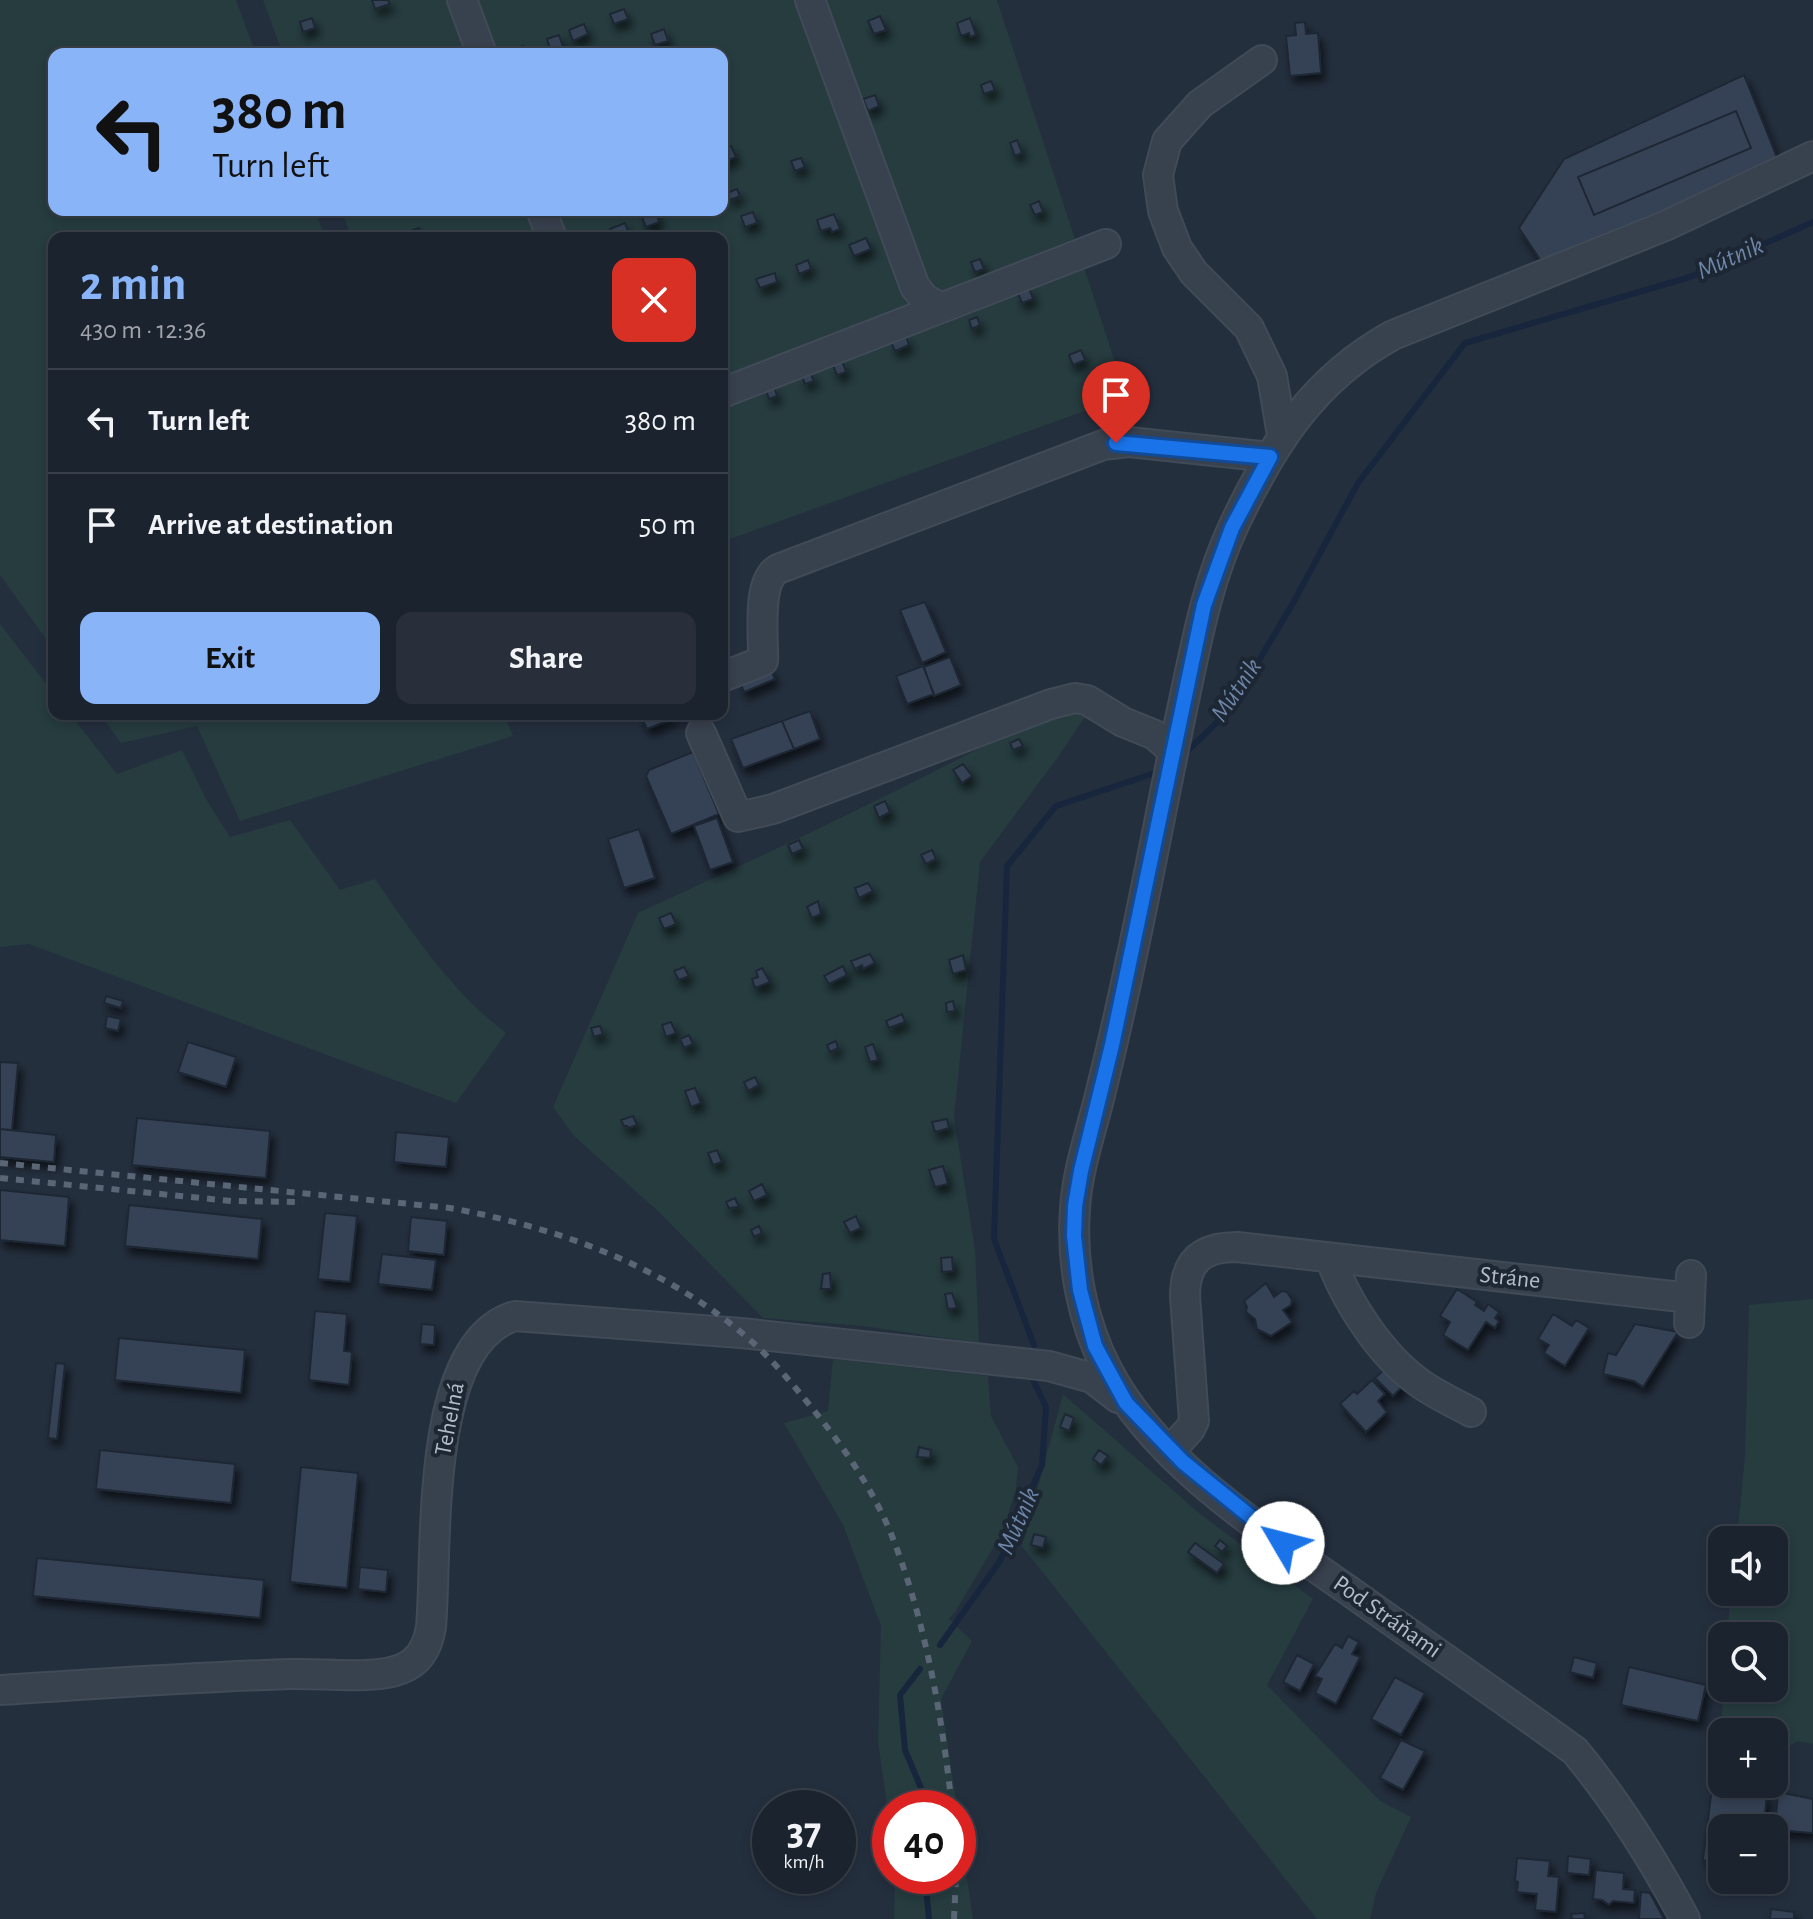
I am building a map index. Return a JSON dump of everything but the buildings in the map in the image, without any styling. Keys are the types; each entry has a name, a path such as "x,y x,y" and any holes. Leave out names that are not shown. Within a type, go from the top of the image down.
{"street":[{"path":"462,0 480,48"},
{"path":"810,0 915,287 925,299 941,308"},
{"path":"728,675 763,661 764,589 772,572 778,569 1103,445 1129,442 1276,446 1272,376 1249,328 1194,273 1177,248 1163,211 1158,175 1167,141 1200,104 1262,60"},
{"name":"Pod Stráňami","path":"1685,1919 1631,1826 1605,1787 1575,1751 1259,1526 1170,1451 1126,1403 1095,1346 1090,1326 1075,1258 1077,1190 1119,1016 1208,590 1232,528 1276,446 1304,406 1343,368 1393,335 1653,231 1813,156"},
{"path":"728,391 1106,244"},
{"path":"701,733 738,817 773,809 1051,704 1075,698 1087,700 1123,722 1155,735 1171,758"},
{"name":"Stráne","path":"1170,1451 1194,1421 1185,1296 1189,1268 1208,1251 1226,1247 1690,1299"},
{"path":"1330,1258 1350,1302 1399,1364 1420,1383 1471,1412"},
{"name":"Tehelná","path":"0,1690 295,1674 383,1673 402,1669 415,1661 424,1649 431,1627 440,1467 450,1403 460,1370 473,1347 488,1329 515,1316 741,1333 1049,1366 1092,1378 1126,1403"},
{"path":"1049,1366 1069,1357 1083,1343 1090,1326"}],"green space":[{"path":"0,0 236,0 254,48 48,48 48,216 317,216 323,232 48,232 48,642 0,575"},
{"path":"263,0 997,0 1126,396 728,540 728,232 350,232 343,216 728,216 728,48 281,48"},
{"path":"0,624 48,686 48,720 75,720 117,774 182,750 206,799 230,837 290,820 340,890 375,879 451,981 506,1033 456,1103 29,944 0,947"},
{"path":"1063,703 1090,709 980,862 954,1117 975,1250 979,1343 863,1326 763,1318 658,1211 574,1136 553,1107 638,913 853,812"},
{"path":"104,720 506,720 513,736 240,821 197,726 121,743"},
{"path":"1813,1299 1813,1744 1798,1741 1788,1747 1788,1718 1722,1718 1723,1702 1788,1702 1788,1622 1728,1622 1730,1606 1788,1606 1788,1526 1738,1526 1745,1456 1749,1305"},
{"path":"833,1359 988,1376 991,1416 1018,1467 1016,1490 1002,1533 949,1619 972,1641 941,1699 954,1790 885,1790 878,1742 881,1626 843,1525 784,1423 828,1411"},
{"path":"1063,1394 1199,1513 1313,1599 1267,1685 1380,1801 1411,1817 1376,1893 1370,1919 1317,1919 1022,1546"},
{"path":"895,1894 969,1894 973,1919 894,1919"}],"waterway":[{"name":"Mútnik","path":"1182,756 1229,711 1293,603 1358,483 1465,343 1690,277 1813,222"},
{"name":"Mútnik","path":"1034,1345 994,1239 1007,866 1056,806 1161,771"},
{"name":"Mútnik","path":"940,1645 1000,1561 1042,1465 1046,1407 1034,1382"},
{"name":"Mútnik","path":"920,1669 900,1695 905,1750 922,1790"},
{"name":"Mútnik","path":"927,1894 929,1919"}],"railway":[{"path":"0,1163 450,1208 489,1216 604,1252 641,1268 710,1309 753,1342 802,1395 851,1460 885,1520 904,1569 923,1636 938,1704 950,1790"},
{"path":"0,1178 231,1201 303,1202"},
{"path":"954,1919 955,1894"}],"route":[{"path":"1116,443 1270,457 1232,528 1204,605 1130,964 1077,1190 1075,1258 1095,1346 1126,1403 1170,1451 1283,1543"}]}
